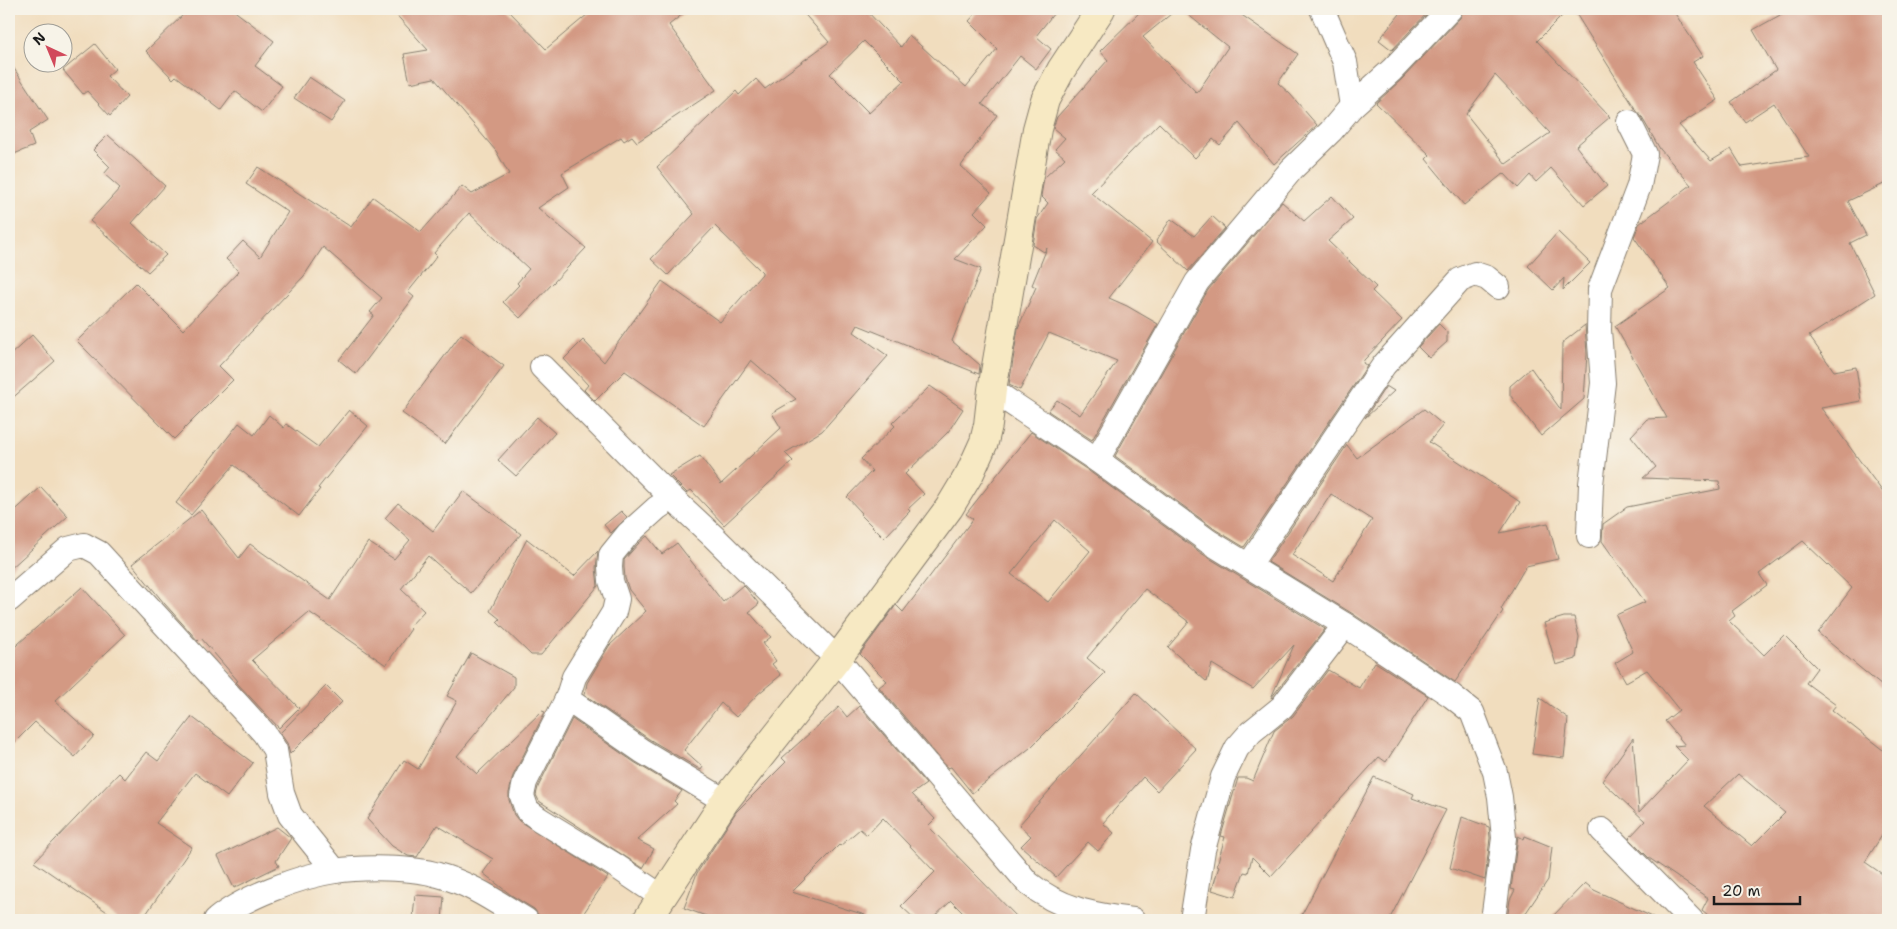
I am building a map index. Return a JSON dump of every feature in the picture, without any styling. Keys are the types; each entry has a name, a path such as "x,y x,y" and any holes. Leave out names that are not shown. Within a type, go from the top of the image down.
{"street":[{"path":"647,920 725,801 837,659 919,550 949,508 970,473 984,442 988,426 992,390 1038,129 1045,100 1061,70 1101,9"},
{"path":"1322,9 1346,62 1352,106"},
{"path":"1097,460 1198,282 1286,176 1331,131 1352,106 1392,70 1450,9"},
{"path":"1589,536 1591,484 1603,383 1599,330 1600,289 1639,186 1645,154 1629,122"},
{"path":"1249,565 1384,365 1441,300 1460,280 1475,274 1487,278 1498,287"},
{"path":"542,367 672,498 837,659 1028,883 1041,894 1056,912 1133,920"},
{"path":"992,390 1097,460 1202,537 1345,625 1452,696 1472,712 1495,772 1500,797 1504,838 1493,920"},
{"path":"662,897 527,810 522,796 525,782 567,699 574,677 614,612 617,599 611,581 611,555 628,534 672,498"},
{"path":"9,600 68,549 84,545 99,553 264,733 275,750 282,793 290,815 335,871"},
{"path":"1192,920 1203,850 1223,777 1236,748 1257,727 1282,707 1345,625"},
{"path":"567,699 642,751 725,801"},
{"path":"1602,830 1692,920"},
{"path":"216,920 247,899 296,882 335,871 394,869 436,874 471,886 526,920"}],"building":[{"path":"189,9 232,9 274,41 255,66 282,86 262,112 235,91 221,110 176,76 173,79 146,51"},
{"path":"391,9 507,9 546,49 594,9 689,9 669,25 716,90 637,142 632,136 624,141 621,137 562,173 569,187 538,208 586,248 520,318 503,302 519,285 517,283 529,269 469,213 434,253 437,256 408,292 414,297 356,374 339,360 374,315 370,312 382,298 323,247 304,276 219,366 233,380 174,439 77,341 136,283 183,330 239,271 226,259 243,241 260,257 288,212 246,184 258,167 351,227 373,197 421,232 462,186 472,194 509,174 496,151 434,78 410,83 404,54 428,50"},
{"path":"800,9 865,9 901,47 909,35 966,87 997,49 969,21 980,9 1056,9 1036,36 1051,49 1036,69 1020,56 982,104 997,115 961,166 991,193 974,212 987,225 955,259 981,269 952,341 980,365 979,374 858,325 854,332 888,356 822,431 785,453 793,461 724,525 691,490 687,493 669,475 700,456 721,484 781,428 772,413 796,399 751,360 704,426 625,371 595,401 584,390 588,385 564,359 583,340 604,362 662,281 720,322 762,274 715,226 668,275 651,259 694,214 657,167 736,91 739,95 756,79 765,89 829,42","holes":["864,41 904,81 869,113 830,74"]},
{"path":"1143,9 1177,9 1143,37 1197,93 1228,47 1181,9 1233,9 1298,54 1278,83 1317,125 1274,164 1239,123 1220,145 1213,139 1195,158 1159,123 1091,193 1152,242 1109,298 1158,324 1092,440 1048,411 1057,400 1080,415 1117,361 1049,333 1020,390 1009,385 1018,328 1036,287 1032,285 1047,248 1044,252 1033,245 1037,219 1048,203 1041,196 1044,178 1065,158 1055,149 1065,138 1053,128 1057,117 1108,60 1100,51"},
{"path":"1404,9 1431,9 1392,50 1379,40"},
{"path":"1463,9 1569,9 1537,41 1610,117 1576,146 1607,186 1584,205 1551,168 1536,182 1530,175 1518,188 1504,173 1464,205 1426,159 1430,155 1376,103 1402,79 1460,18","holes":["1495,75 1550,133 1506,164 1466,114"]},
{"path":"1573,9 1672,9 1703,56 1693,62 1718,100 1679,125 1711,161 1731,149 1742,167 1809,157 1774,103 1745,122 1731,102 1776,70 1753,30 1791,9 1888,9 1888,182 1848,201 1866,235 1850,243 1875,294 1809,336 1834,371 1856,367 1861,401 1821,408 1888,499 1888,691 1818,633 1852,588 1803,541 1759,574 1767,585 1732,611 1735,616 1729,621 1764,655 1784,635 1817,668 1806,683 1836,705 1832,710 1888,754 1888,826 1865,862 1888,878 1888,910 1880,920 1714,920 1702,910 1708,898 1649,858 1629,838 1645,821 1602,781 1633,738 1639,812 1688,760 1674,746 1685,745 1665,721 1679,710 1647,670 1626,682 1615,663 1633,652 1616,615 1645,602 1602,541 1603,524 1627,507 1720,489 1719,481 1643,478 1656,467 1631,436 1647,419 1667,418 1615,326 1670,288 1634,237 1639,224 1691,185 1660,149","holes":["1738,774 1785,813 1752,846 1704,806"]},
{"path":"95,44 115,69 107,76 127,97 110,116 87,91 83,94 65,72 72,72 72,63"},
{"path":"9,61 48,120 29,132 34,146 9,156"},
{"path":"309,77 345,101 331,122 294,98"},
{"path":"108,135 165,186 132,223 166,255 148,272 90,221 120,188 104,174 110,167 93,150"},
{"path":"1332,196 1353,219 1328,241 1376,287 1372,291 1402,320 1364,360 1363,363 1367,366 1244,547 1216,530 1115,456 1208,290 1282,202 1304,221"},
{"path":"1212,216 1225,228 1188,271 1156,241 1171,219 1194,236"},
{"path":"1558,232 1590,263 1563,290 1564,278 1553,290 1528,266"},
{"path":"1439,324 1447,332 1447,342 1429,358 1418,347"},
{"path":"1585,325 1587,354 1584,399 1541,436 1510,395 1510,386 1531,368 1561,410 1562,343"},
{"path":"461,334 504,366 445,444 402,413"},
{"path":"32,335 55,361 9,401 9,356"},
{"path":"930,386 963,409 948,432 905,474 924,494 908,509 910,511 884,538 860,514 862,513 847,497 872,471 861,459 895,426 892,423"},
{"path":"1386,386 1394,391 1365,418"},
{"path":"1424,409 1443,425 1429,442 1520,502 1500,533 1548,523 1558,559 1526,566 1501,609 1503,611 1455,682 1353,614 1268,562 1347,445 1357,458","holes":["1331,494 1372,520 1333,581 1292,555"]},
{"path":"349,410 368,426 318,488 320,489 299,516 234,465 191,515 176,503 239,423 254,435 269,415 284,428 286,424 318,447"},
{"path":"537,417 555,433 516,476 498,460"},
{"path":"1031,432 1089,471 1201,553 1325,629 1271,698 1294,645 1253,689 1212,664 1207,682 1168,647 1189,622 1145,589 1087,658 1105,673 1030,748 972,793 951,767 948,768 879,687 887,681 860,654 896,605 903,612 973,519 966,514","holes":["1055,520 1090,551 1048,602 1011,574"]},
{"path":"41,487 68,516 9,570 9,516"},
{"path":"463,491 521,534 471,593 428,556 401,589 424,611 409,627 411,629 386,665 309,612 252,660 299,708 279,728 236,682 238,681 201,638 198,641 132,564 201,510 239,558 250,544 330,600 368,542 394,559 410,540 385,518 398,503 433,531"},
{"path":"621,511 627,517 611,533 604,525"},
{"path":"647,536 662,554 677,543 723,602 743,585 746,588 759,604 749,612 771,637 763,643 776,661 772,664 781,675 758,694 736,717 721,703 684,750 703,767 701,770 649,739 585,695 587,683 609,646 646,611 629,590 625,578 624,560"},
{"path":"527,539 574,576 598,551 596,568 598,586 541,655 531,655 497,622 500,619 490,611"},
{"path":"82,587 125,635 55,701 94,736 75,757 35,722 9,748 9,652"},
{"path":"1564,617 1574,617 1579,637 1576,659 1556,665 1544,623"},
{"path":"471,653 514,677 514,687 457,756 477,774 542,711 545,712 513,776 509,800 514,815 519,821 608,877 579,920 542,920 534,909 511,895 483,873 493,859 437,825 417,857 408,856 392,846 367,819 404,760 418,769 457,701 447,696"},
{"path":"1375,662 1428,696 1386,762 1379,757 1271,876 1252,857 1248,873 1244,872 1235,897 1212,890 1225,837 1221,836 1238,778 1246,778 1253,781 1274,731 1293,716 1328,670 1359,688"},
{"path":"326,686 342,702 290,754 287,743 280,733"},
{"path":"1136,693 1196,749 1157,791 1143,777 1103,823 1114,833 1098,851 1088,842 1056,877 1021,846 1031,836 1019,825"},
{"path":"1540,698 1568,718 1564,758 1532,754"},
{"path":"859,706 926,784 912,794 935,819 928,826 1020,920 970,920 951,901 931,920 916,920 901,906 935,872 883,818 867,835 860,829 839,845 792,892 865,915 864,920 717,920 684,908 697,873 736,812 786,762 782,758 839,707 847,717"},
{"path":"192,717 253,763 227,797 195,773 156,823 192,847 142,920 119,920 34,862 119,773 125,779 146,752 158,761"},
{"path":"572,719 634,762 682,791 674,801 677,804 637,840 654,849 643,868 539,801 536,795 538,787"},
{"path":"1374,777 1414,794 1412,798 1446,810 1389,920 1299,920"},
{"path":"1462,817 1489,827 1490,838 1485,880 1450,868"},
{"path":"277,827 291,838 276,861 279,866 234,888 218,856"},
{"path":"1518,836 1524,839 1525,836 1552,847 1548,880 1521,920 1507,920 1510,900 1515,890 1511,889"},
{"path":"1585,883 1594,890 1659,920 1549,920"},
{"path":"415,895 444,897 442,920 413,918"}]}
